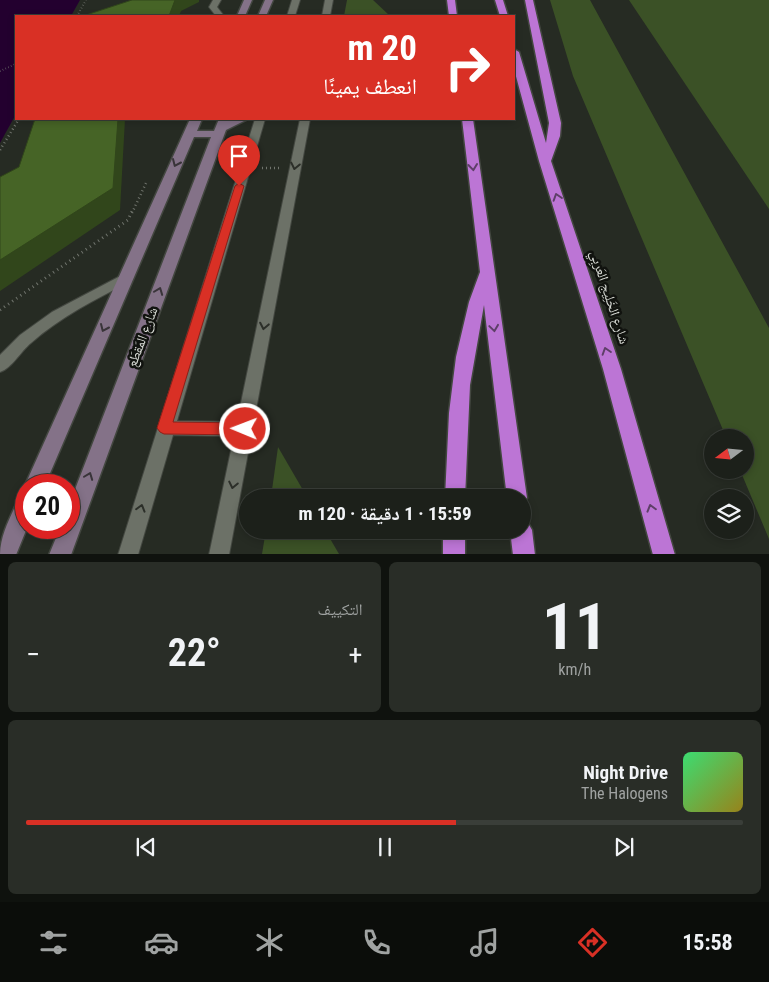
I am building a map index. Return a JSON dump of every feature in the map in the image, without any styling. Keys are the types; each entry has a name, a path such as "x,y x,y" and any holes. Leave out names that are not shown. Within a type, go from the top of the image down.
{"highway":[{"path":"451,0 453,15"},
{"path":"499,0 504,15"},
{"path":"529,0 555,123 554,136 545,161"},
{"name":"شارع الخَلِيج العَربِي","path":"515,56 545,161 612,369 664,554"},
{"path":"466,120 516,489"},
{"path":"455,489 459,394 464,347 474,306 486,271"},
{"path":"454,539 454,554"},
{"path":"522,539 524,554"}],"street":[{"path":"241,15 248,0"},
{"path":"262,15 268,0"},
{"path":"40,474 196,120"},
{"path":"189,134 221,127 239,120"},
{"name":"شارع المَقطَع","path":"60,554 221,127"},
{"path":"5,554 15,531"}],"lane":[{"path":"217,0 213,7 219,15"},
{"path":"291,15 296,0"},
{"path":"326,15 330,0"},
{"path":"128,554 164,428 260,120"},
{"path":"219,554 305,120"},
{"path":"0,366 32,334 62,312 126,278"},
{"path":"164,428 245,429"}],"path":[{"path":"78,15 86,0"},
{"path":"0,71 15,64"},
{"path":"0,150 18,120"}],"green space":[{"path":"347,0 373,0 389,15 344,15"},
{"path":"550,0 590,0 769,328 769,539 754,503 754,489 748,489 744,479 754,479 754,429 723,429 573,76"},
{"path":"629,0 769,0 769,209"},
{"path":"278,447 302,489 272,489"},
{"path":"264,539 330,539 339,554 262,554"}],"shaded area":[{"path":"0,0 80,0 72,15 15,15 15,116 0,143"}],"building":[{"path":"132,0 175,0 169,15 86,15"},
{"path":"35,120 118,120 113,188 0,260 0,177 19,167"}],"route":[{"path":"239,186 164,428 245,429"}]}
